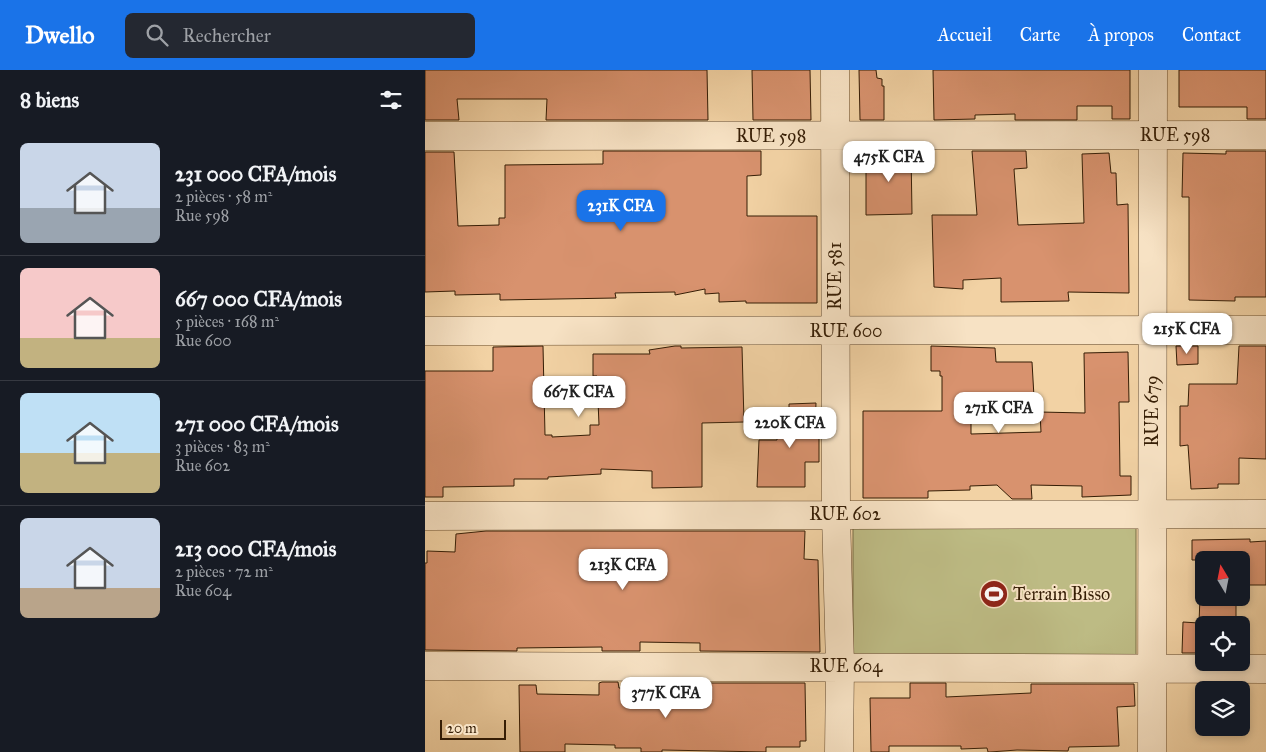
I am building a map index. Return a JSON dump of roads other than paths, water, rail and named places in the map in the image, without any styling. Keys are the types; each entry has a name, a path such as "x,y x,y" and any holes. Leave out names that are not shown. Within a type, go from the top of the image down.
{"street":[{"name":"RUE 581","path":"835,70 836,514 840,666 839,752"},
{"name":"RUE 679","path":"1151,752 1153,70"},
{"name":"RUE 598","path":"425,136 1266,135"},
{"name":"RUE 600","path":"425,331 1266,330"},
{"name":"RUE 602","path":"425,516 1266,514"},
{"name":"RUE 604","path":"425,666 1266,669"}],"place":[{"name":"Terrain Bisso","path":"994,594"}]}
